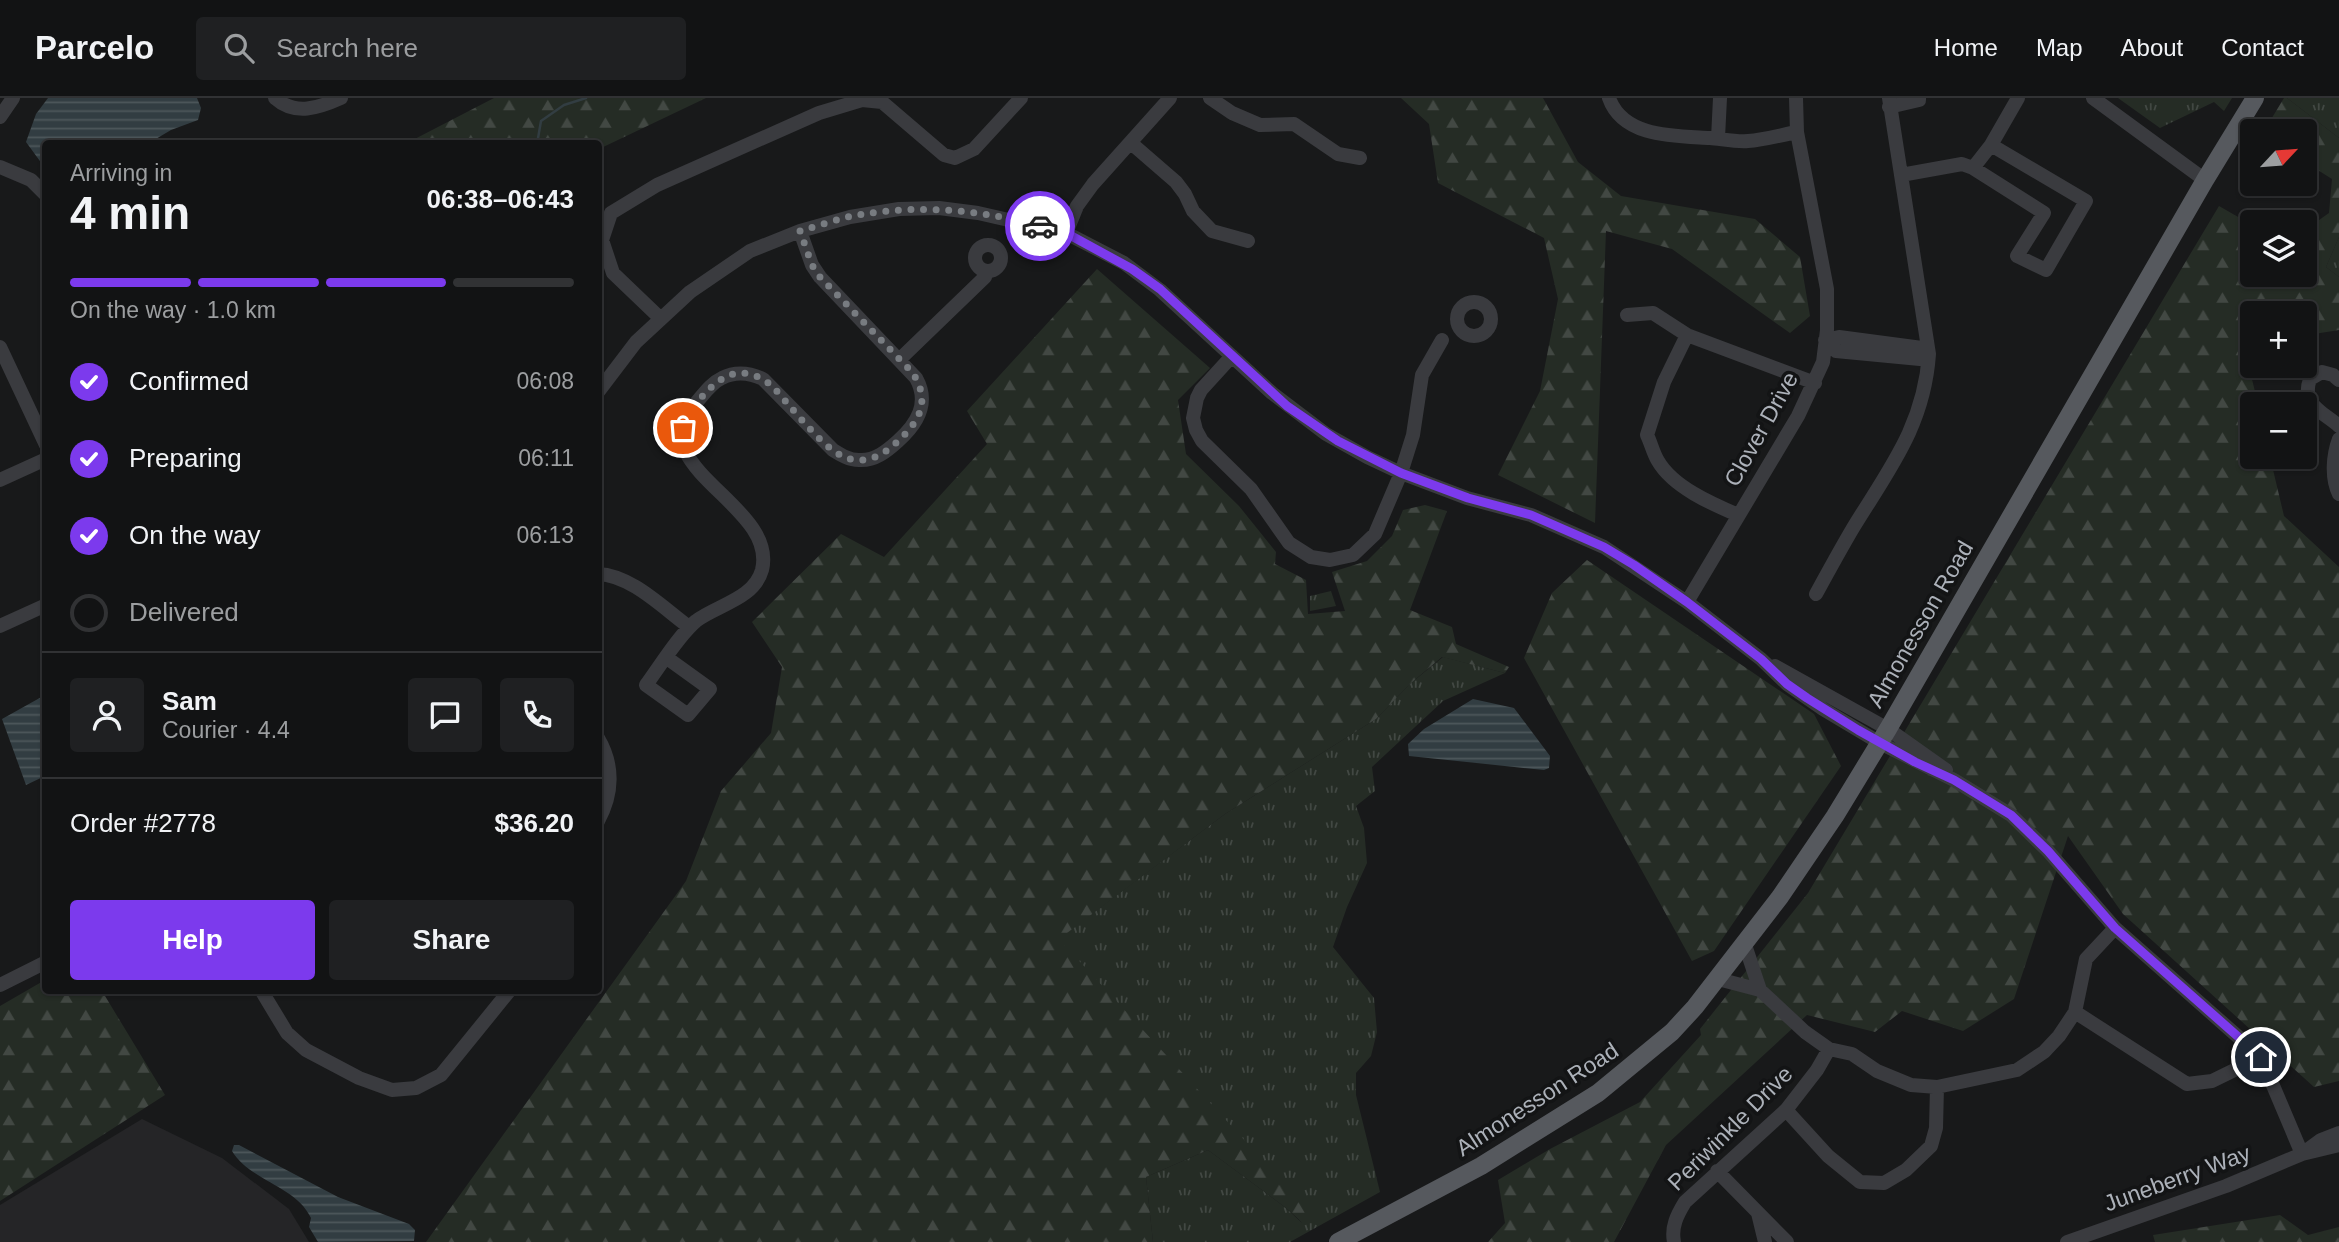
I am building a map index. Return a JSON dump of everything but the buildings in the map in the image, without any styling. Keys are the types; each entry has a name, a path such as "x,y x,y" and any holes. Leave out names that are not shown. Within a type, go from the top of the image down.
{"main road":[{"name":"Almonesson Road","path":"1342,1241 1481,1166 1598,1093 1672,1032 1718,979 1780,897 1835,816 1884,736 2255,98"}],"street":[{"path":"0,117 13,98"},
{"path":"275,98 287,106 307,109 321,107 341,98"},
{"path":"660,318 613,273 602,240 611,213 657,185 819,113 862,100 883,100 944,155 955,158 974,149 1021,98"},
{"path":"1066,233 1077,206 1093,184 1170,98"},
{"path":"1210,98 1232,113 1260,125 1294,124 1338,154 1360,158"},
{"path":"1609,98 1625,119 1639,128 1664,135 1748,141 1797,132"},
{"path":"1718,138 1720,98"},
{"name":"Clover Drive","path":"1687,602 1798,416 1823,362 1827,289 1797,132 1796,98"},
{"path":"1816,594 1909,436 1921,406 1929,354 1889,103 1919,98"},
{"path":"1973,168 1991,145 2018,98"},
{"path":"2093,98 2205,180"},
{"path":"1131,143 1176,181 1193,211 1212,231 1248,241"},
{"path":"1901,174 1962,164 1973,168 2043,213 2017,256 2046,270 2086,201 1991,145"},
{"path":"0,167 31,180 42,191"},
{"path":"602,387 636,342 690,292 740,257 800,231 850,217 900,209 939,208 1011,219 1066,233 1112,257 1146,279 1308,422 1354,450 1401,473 1468,498 1531,515 1604,547 1687,602 1807,698 1884,736 2011,815 2025,827 2115,928 2261,1057 2302,1154"},
{"path":"667,657 689,627 753,586 760,575 764,557 761,543 753,528 688,457 684,447 683,428 690,410 709,388 723,377 736,373 749,373 763,379 833,450 851,459 867,459 887,451 910,430 921,411 922,395 918,383 820,277 812,265 800,231"},
{"path":"899,360 985,277 986,271"},
{"path":"1232,356 1197,398 1193,418 1196,430 1202,441 1251,489 1283,537 1296,549 1311,557 1330,560 1345,558 1358,551 1375,534 1401,473 1413,435 1422,375 1442,340 1457,314 1463,305 1479,302 1488,309 1491,315 1490,326 1482,335 1442,340"},
{"path":"1626,315 1653,313 1687,335 1815,383"},
{"path":"1457,314 1461,331 1471,337"},
{"path":"1687,335 1664,382 1647,435 1658,462 1672,477 1703,500 1738,515"},
{"path":"1825,340 1836,351 1920,359 1929,354"},
{"path":"0,347 42,436"},
{"path":"2339,380 2322,372 2310,379 2306,390 2309,401 2339,426"},
{"path":"2339,439 2334,460 2339,494"},
{"path":"0,480 42,461"},
{"path":"602,574 626,581 689,627"},
{"path":"0,626 42,608"},
{"path":"602,746 607,755 611,785 602,813"},
{"path":"1718,979 1760,990 1805,1032 1829,1049 1852,1054 1877,1071 1911,1085 1937,1087 2017,1070 2044,1052 2075,1012 2086,959 2115,928"},
{"path":"1745,944 1760,990"},
{"path":"0,985 42,964"},
{"path":"263,994 287,1032 306,1050 359,1078 391,1090 416,1088 441,1075 507,994"},
{"path":"2075,1012 2186,1084 2212,1081 2261,1057"},
{"name":"Periwinkle Drive","path":"1674,1242 1676,1217 1685,1202 1786,1110 1817,1070 1829,1049"},
{"path":"1786,1110 1828,1156 1860,1182 1884,1183 1906,1170 1931,1146 1936,1128 1937,1087"},
{"name":"Juneberry Way","path":"2302,1154 2321,1140 2339,1133"},
{"name":"Juneberry Way","path":"2067,1242 2090,1238 2302,1154 2339,1145"},
{"path":"1717,1171 1787,1242"},
{"path":"1758,1213 1765,1242"}],"shaded area":[{"path":"48,98 197,98 201,108 198,120 154,140 42,140 42,164 26,142 36,114"},
{"path":"42,697 42,777 26,785 2,719"},
{"path":"1473,699 1514,708 1550,756 1549,768 1544,770 1409,756 1408,744 1424,729"},
{"path":"142,1119 222,1158 289,1209 309,1242 0,1242 0,1205"},
{"path":"234,1145 239,1145 338,1197 409,1224 415,1230 414,1241 318,1242 309,1227 311,1218 304,1207 295,1198 250,1170 232,1151"}],"green space":[{"path":"494,98 706,98 602,148 602,140 413,140"},
{"path":"1401,98 1543,98 1578,162 1621,196 1755,219 1800,257 1810,316 1790,333 1672,249 1606,231 1595,523 1498,475 1540,391 1558,299 1544,238 1438,183 1429,124"},
{"path":"2118,98 2232,98 2224,111 2214,102 2160,128"},
{"path":"2284,98 2287,98 2314,119 2271,119"},
{"path":"2287,98 2339,98 2339,138"},
{"path":"2317,121 2339,138 2339,237 2326,267 2339,277 2339,330 2317,334 2317,301 2240,301 2240,378 2252,378 2255,392 2240,392 2240,469 2273,469 2284,516 2339,567 2339,1081 2314,1087 2123,914 2068,836 2014,999 1963,1031 1902,1011 1875,1032 1807,1015 1666,1145 1614,1242 1488,1242 1505,1223 1498,1180 1550,1149 1640,1102 1701,1035 1700,1029 1808,893 2219,206 2240,218 2240,287 2317,287 2317,222 2329,213 2332,179 2317,170"},
{"path":"2339,237 2339,277 2326,267"},
{"path":"1097,269 1210,368 1178,400 1186,454 1239,506 1276,552 1275,564 1306,580 1308,614 1345,611 1332,572 1367,561 1392,536 1403,510 1425,505 1447,511 1410,610 1452,627 1456,644 1509,667 1505,673 1442,657 1411,683 1376,719 1225,814 1059,939 1309,1210 1303,1223 1208,1150 1146,1177 1153,1242 426,1242 686,881 721,791 771,733 782,667 752,622 841,534 884,557 987,444 967,411"},
{"path":"1587,560 1814,714 1841,766 1714,951 1692,961 1524,658 1552,593"},
{"path":"1331,591 1336,606 1310,611 1310,596"},
{"path":"1443,657 1505,673 1443,701 1372,767 1375,791 1356,806 1364,828 1367,863 1333,947 1374,998 1377,1032 1371,1056 1356,1073 1356,1095 1380,1192 1290,1242 1153,1242 1146,1177 1208,1150 1302,1223 1058,939 1225,814 1376,719 1411,683"},
{"path":"42,982 42,994 104,994 165,1095 0,1201 0,1006"},
{"path":"2280,1215 2308,1235 2339,1227 2339,1242 2155,1242 2153,1235"}],"waterway":[{"path":"538,140 541,121 564,105 586,98"}],"way so far":[{"path":"683,428 690,410 716,382 736,373 749,373 772,386 841,456 860,461 880,455 914,425 921,411 920,388 912,372 820,277 812,265 800,231 850,217 900,209 939,208 1040,226"}],"route":[{"path":"1040,226 1066,233 1112,257 1160,289 1287,406 1326,434 1401,473 1468,498 1531,515 1604,547 1687,602 1807,698 1858,730 1954,780 2011,815 2048,851 2115,928 2261,1057"}]}
